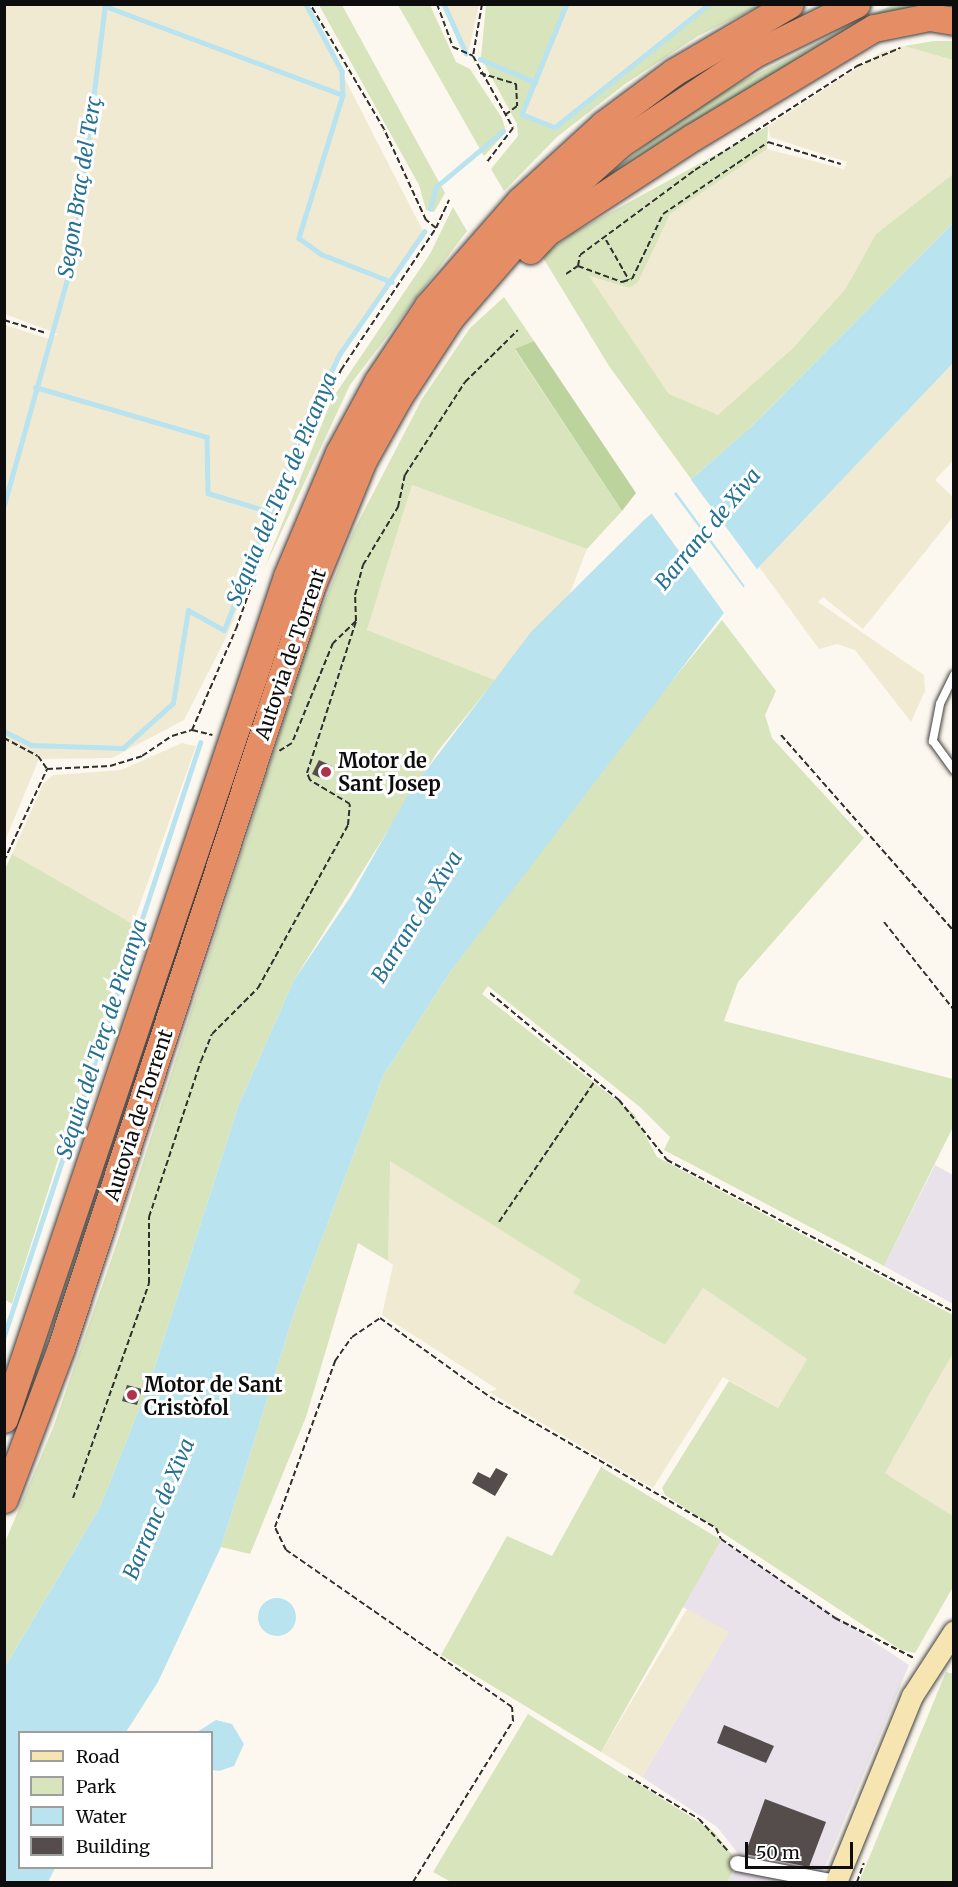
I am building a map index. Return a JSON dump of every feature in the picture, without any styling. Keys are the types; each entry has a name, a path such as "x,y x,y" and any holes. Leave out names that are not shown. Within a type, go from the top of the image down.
{"highway":[{"path":"736,36 790,4"},
{"path":"736,36 812,4"},
{"name":"Autovia de Torrent","path":"4,1499 62,1348 312,585 363,460 399,396 450,318 534,221 621,143 693,91 856,4"},
{"path":"312,585 405,400 459,323 547,232 874,28 929,17 954,21"},
{"name":"Autovia de Torrent","path":"4,1419 286,576 339,453 428,306 520,201 604,124 736,36"}],"street":[{"path":"737,1863 836,1882 884,1756 929,1668 954,1631"}],"lane":[{"path":"954,675 940,704 933,741 954,770"}],"path":[{"path":"310,4 384,129 426,219 436,228"},
{"path":"437,4 453,47 461,56 473,56"},
{"path":"482,4 473,56 480,73 513,128 487,162"},
{"path":"566,274 578,266 580,255 606,240 631,215 802,100 900,48"},
{"path":"480,73 516,84 517,106 505,115"},
{"path":"629,280 663,214 768,142 841,164"},
{"path":"192,730 236,629 283,496 341,370 436,228 449,200"},
{"path":"606,240 629,280"},
{"path":"578,266 629,280"},
{"path":"4,320 46,333"},
{"path":"73,1498 149,1283 149,1217 212,1034 258,988 348,825 350,804 310,780 307,772 356,621 355,595 363,565 398,507 405,475 465,382 518,330"},
{"path":"276,751 292,743 318,671 333,643 356,621"},
{"path":"47,769 110,766 192,730 215,736"},
{"path":"781,735 954,931"},
{"path":"4,738 39,756 47,769"},
{"path":"4,861 47,769"},
{"path":"884,922 954,1010"},
{"path":"490,993 639,1120 667,1160 954,1312"},
{"path":"499,1222 595,1081"},
{"path":"413,1882 513,1721 512,1707 286,1550 275,1527 278,1509 335,1361 352,1336 380,1318 490,1397 716,1528 721,1539 835,1618 929,1668"},
{"path":"628,1776 717,1834 737,1863"}],"shaded area":[{"path":"5,4 307,5 424,233 339,355 296,446 229,632 184,720 112,758 39,759 5,841 5,325 49,339 58,334 5,314"},
{"path":"445,5 479,5 469,50 462,50"},
{"path":"566,5 709,5 555,127 522,114"},
{"path":"904,46 953,60 953,174 876,234 846,288 793,348 718,416 669,394 588,276 629,288 670,214 767,149 844,169 847,162 770,137 768,126 881,52"},
{"path":"953,363 953,461 935,480 953,497 953,517 863,629 823,597 818,602 924,675 925,691 911,722 855,650 837,644 819,649 759,567"},
{"path":"412,485 587,549 570,593 495,680 367,630"},
{"path":"182,743 196,746 133,924 12,854 43,784 53,775 121,770"},
{"path":"389,1160 582,1280 573,1293 665,1345 703,1288 807,1359 778,1408 723,1377 653,1488 489,1392 497,1389 382,1315 393,1265 388,1261"},
{"path":"935,1165 953,1175 953,1304 884,1266"},
{"path":"953,1353 953,1516 885,1473"},
{"path":"721,1540 909,1665 819,1881 741,1857 717,1827 642,1777 728,1633 681,1606"},
{"path":"687,1609 729,1632 642,1777 601,1752"},
{"path":"738,1862 808,1882 727,1882"}],"green space":[{"path":"319,5 342,5 445,193 434,212 426,210 419,185"},
{"path":"398,5 430,5 456,62 470,69 502,118 506,132 484,156"},
{"path":"486,5 566,5 522,114 555,127 698,11 709,5 762,5 698,36 625,84 557,137 504,191 491,169 518,136 517,124 481,58"},
{"path":"892,5 953,5 953,10 828,41 605,178 688,109"},
{"path":"934,41 953,41 953,60 904,46"},
{"path":"768,126 767,149 670,214 638,282 629,288 589,276 669,394 718,415 793,348 846,288 876,234 953,174 953,223 749,429 691,479 609,366 542,256 573,233"},
{"path":"453,207 467,231 350,385 264,569 332,399 430,254"},
{"path":"504,297 534,341 515,350 622,511 587,549 412,485 367,630 495,680 438,751 294,980 239,1104 150,1382 100,1507 5,1667 5,1542 53,1428 119,1237 311,635 353,532 422,399 470,328"},
{"path":"534,341 636,493 622,511 515,349"},
{"path":"722,620 776,691 765,715 772,738 864,838 738,982 724,1021 953,1079 953,1127 884,1266 664,1150 670,1137 640,1107 488,986 482,994 634,1114 657,1157 953,1315 953,1353 885,1473 953,1516 953,1587 915,1653 901,1650 665,1495 662,1488 729,1381 778,1408 807,1359 703,1288 665,1345 573,1293 581,1280 390,1161 388,1261 358,1243 306,1417 250,1554 221,1547 295,1310 383,1076 450,972 622,742"},
{"path":"12,854 133,924 12,1304 4,1299 4,871"},
{"path":"601,1467 721,1540 601,1752 441,1655 507,1536 552,1556"},
{"path":"946,1672 954,1674 953,1882 859,1882"},
{"path":"528,1714 713,1831 738,1862 727,1882 451,1882 433,1872"}],"water":[{"name":"Barranc de Xiva","path":"953,223 953,363 759,567 450,972 383,1076 295,1310 221,1547 158,1682 127,1731 18,1731 18,1869 54,1869 48,1882 5,1882 5,1667 100,1507 150,1382 239,1104 294,980 351,896 409,793 531,632 643,521 751,427"},
{"path":"277,1598 291,1603 296,1617 291,1631 277,1636 263,1631 258,1617 263,1603"},
{"path":"216,1720 232,1724 244,1744 234,1766 219,1771 213,1770 213,1731 199,1731"}],"pier":[{"path":"689,477 759,572 747,589 674,489"},
{"path":"672,491 746,591 727,617 650,511"}],"building":[{"name":"Motor de Sant Josep","path":"319,760 332,766 325,780 312,774"},
{"name":"Motor de Sant Cristòfol","path":"127,1385 142,1389 137,1405 122,1401"},
{"path":"496,1468 508,1474 495,1496 472,1483 478,1472 490,1478"},
{"path":"724,1725 774,1746 766,1763 717,1743"},
{"path":"765,1799 826,1822 809,1867 745,1854"}],"waterway":[{"name":"Segon Braç del Terç","path":"4,505 73,258 105,4"},
{"path":"306,4 342,71 343,95 299,238 321,254 392,282"},
{"path":"444,4 466,53"},
{"name":"Séquia del Terç de Picanya","path":"567,4 522,114 555,127 709,4"},
{"path":"105,6 343,95"},
{"path":"480,59 535,82"},
{"name":"Séquia del Terç de Picanya","path":"430,209 436,187 503,131"},
{"name":"Séquia del Terç de Picanya","path":"4,731 31,745 123,748 173,703 188,610 224,630 296,446 339,355 424,232"},
{"path":"35,387 207,437 208,493 270,512"},
{"name":"Séquia del Terç de Picanya","path":"4,1336 200,743"}],"place":[{"name":"Motor de Sant Josep","path":"326,772"},
{"name":"Motor de Sant Cristòfol","path":"132,1395"}]}
